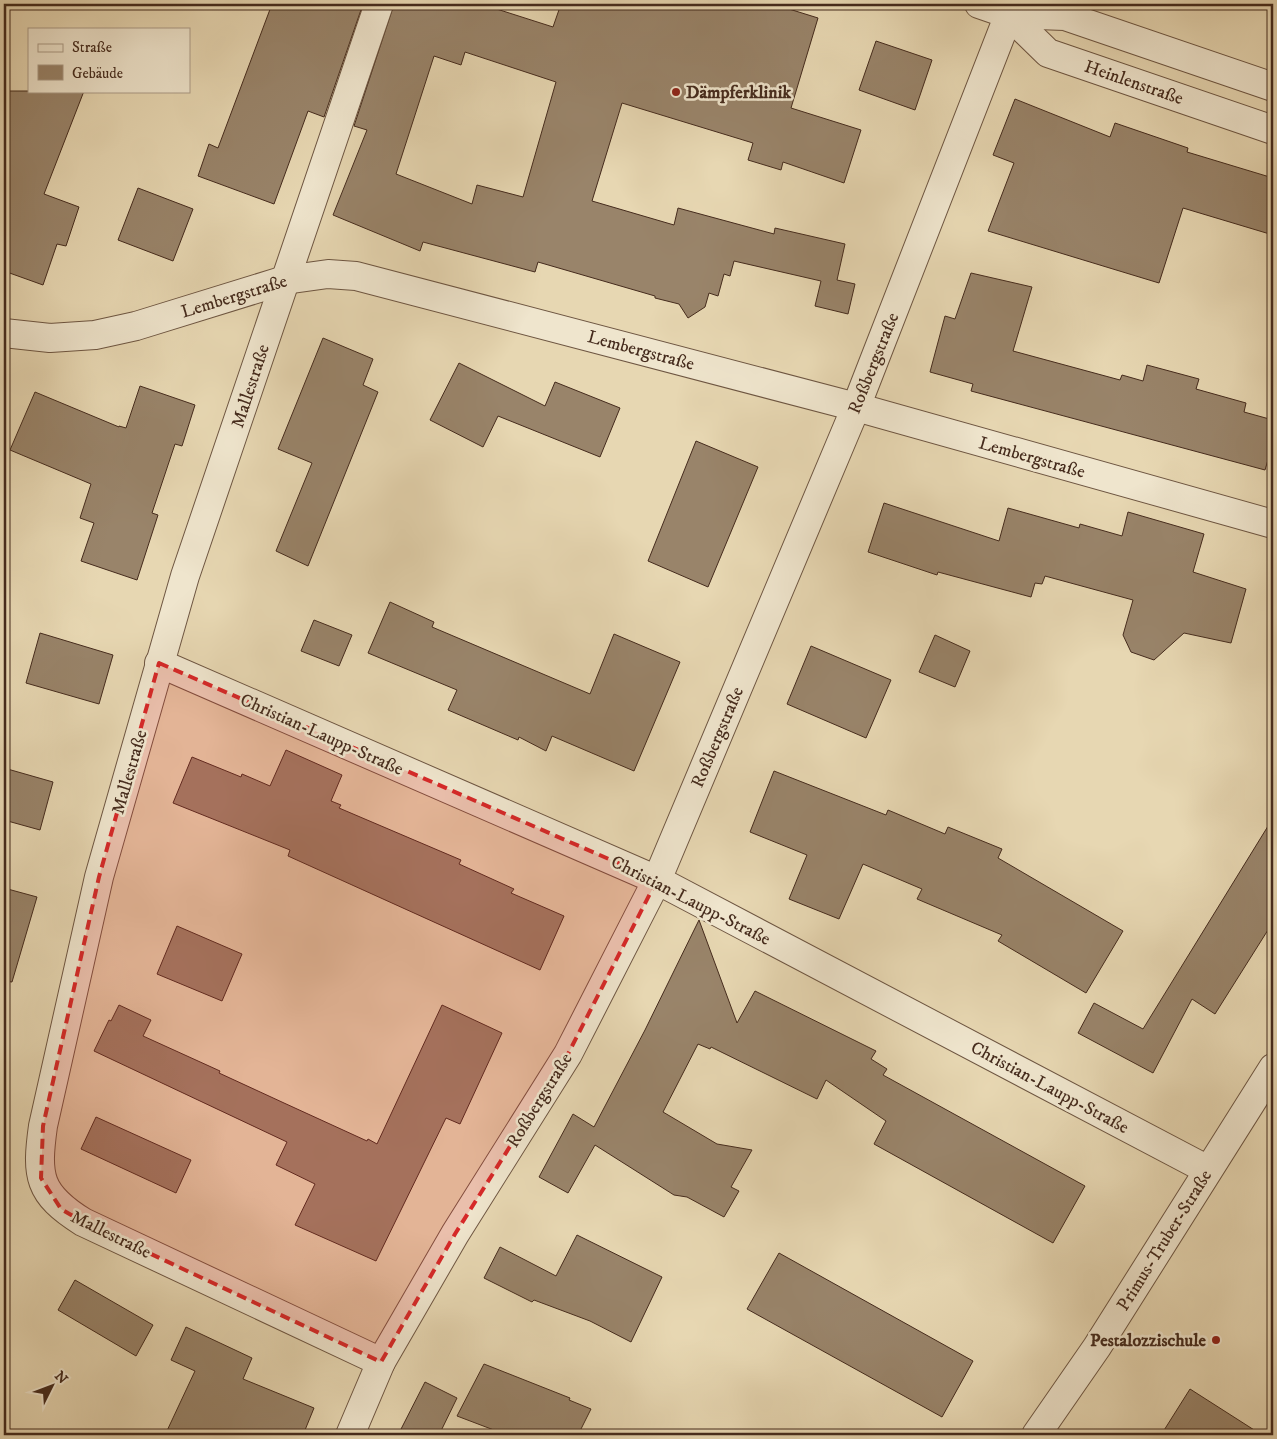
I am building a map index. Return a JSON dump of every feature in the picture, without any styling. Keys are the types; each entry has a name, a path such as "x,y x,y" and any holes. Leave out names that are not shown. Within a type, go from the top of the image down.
{"street":[{"name":"Mallestraße","path":"379,4 185,576 159,663 97,887 43,1126 39,1163 41,1178 49,1194 61,1209 83,1222 381,1362"},
{"name":"Heinlenstraße","path":"979,4 1065,16 1273,87"},
{"name":"Heinlenstraße","path":"1010,9 1048,53 1273,130"},
{"name":"Roßbergstraße","path":"350,1435 381,1362 455,1234 568,1054 657,880 856,407 1010,9"},
{"name":"Lembergstraße","path":"4,334 50,338 95,335 136,326 285,280 328,274 356,276 856,407 1273,524"},
{"name":"Christian-Laupp-Straße","path":"159,663 657,880 1208,1170"},
{"name":"Primus-Truber-Straße","path":"1036,1435 1097,1347 1273,1068"}],"highlighted area":[{"path":"159,663 657,880 568,1054 455,1234 381,1362 83,1222 61,1209 41,1178 43,1126 99,877"}],"building":[{"path":"272,4 363,4 324,117 308,111 274,204 198,176 209,144 218,148"},
{"path":"394,4 481,4 553,27 561,4 773,4 818,18 791,108 861,130 844,183 783,162 781,170 748,160 753,143 622,103 592,201 674,225 678,208 774,234 775,228 845,244 837,280 855,284 848,314 815,306 821,281 734,261 730,276 724,274 718,296 709,293 705,307 688,318 679,304 538,262 535,272 423,242 420,251 333,215 367,130 354,126","holes":["465,52 556,82 523,197 477,185 472,204 396,174 434,56 461,65"]},
{"path":"876,41 932,60 915,110 859,90"},
{"path":"4,91 84,92 44,194 79,207 66,246 57,244 43,285 4,271"},
{"path":"1015,99 1110,137 1115,123 1188,148 1187,152 1273,178 1273,235 1183,208 1159,283 988,231 1014,163 993,155"},
{"path":"138,188 193,209 173,261 118,240"},
{"path":"971,273 1032,287 1013,351 1120,380 1122,375 1143,381 1147,365 1199,379 1196,389 1246,403 1244,412 1273,420 1273,443 1265,470 971,391 973,384 930,372 945,316 955,319"},
{"path":"323,338 373,359 363,385 378,392 308,566 276,551 312,463 278,449"},
{"path":"459,363 545,406 555,382 620,408 600,457 498,416 483,447 430,420"},
{"path":"140,386 195,405 182,446 175,444 152,513 158,515 137,580 81,561 94,523 80,518 91,484 10,450 35,392 119,427 126,428"},
{"path":"696,441 758,467 708,587 648,561"},
{"path":"884,503 999,541 1008,508 1079,528 1080,524 1122,536 1128,512 1204,534 1193,572 1246,589 1231,643 1184,633 1154,660 1131,652 1123,635 1133,600 1045,576 1042,584 1035,583 1031,597 938,572 937,575 868,552"},
{"path":"390,602 434,622 432,627 590,694 614,634 680,662 634,771 552,736 546,751 519,737 518,740 448,710 457,690 368,653"},
{"path":"314,620 352,635 339,666 301,651"},
{"path":"40,633 113,655 99,704 26,683"},
{"path":"935,635 970,651 955,687 919,672"},
{"path":"811,646 891,680 866,738 787,704"},
{"path":"286,750 342,775 331,801 341,805 339,808 461,860 459,864 514,889 511,893 564,916 540,970 288,856 290,850 173,803 192,757 241,777 242,774 270,786"},
{"path":"4,768 53,782 40,830 4,820"},
{"path":"774,771 886,815 888,810 945,834 948,827 1002,849 998,858 1123,931 1086,993 998,941 1002,935 917,899 922,889 863,864 839,919 789,899 807,855 750,832"},
{"path":"1273,818 1273,922 1215,1014 1192,999 1153,1073 1078,1033 1094,1003 1143,1029"},
{"path":"4,888 37,897 12,982 4,981"},
{"path":"699,920 737,1023 755,991 876,1051 871,1059 887,1069 883,1075 1085,1186 1053,1243 874,1144 886,1121 826,1080 817,1099 711,1047 710,1049 698,1044 663,1112 717,1144 752,1150 731,1187 739,1191 724,1217 687,1197 674,1195 595,1145 568,1193 539,1177 573,1114 594,1127 645,1030"},
{"path":"177,926 242,954 222,1001 157,974"},
{"path":"119,1005 151,1020 143,1036 220,1071 219,1073 377,1144 442,1005 502,1033 460,1124 446,1118 376,1261 295,1225 315,1184 276,1165 287,1142 94,1051 109,1020 111,1021"},
{"path":"96,1117 191,1160 176,1193 81,1149"},
{"path":"577,1235 662,1277 631,1342 590,1321 534,1300 532,1302 484,1278 500,1247 556,1276"},
{"path":"779,1253 973,1361 942,1417 747,1309"},
{"path":"75,1280 153,1325 136,1356 58,1310"},
{"path":"186,1327 252,1358 243,1379 314,1408 303,1435 165,1435 195,1371 171,1360"},
{"path":"484,1364 570,1398 569,1400 591,1409 578,1435 507,1435 457,1416"},
{"path":"425,1382 457,1398 439,1435 398,1435"},
{"path":"1190,1389 1262,1435 1161,1435"}],"place":[{"name":"Dämpferklinik","path":"676,92"},
{"name":"Pestalozzischule","path":"1216,1340"}]}
